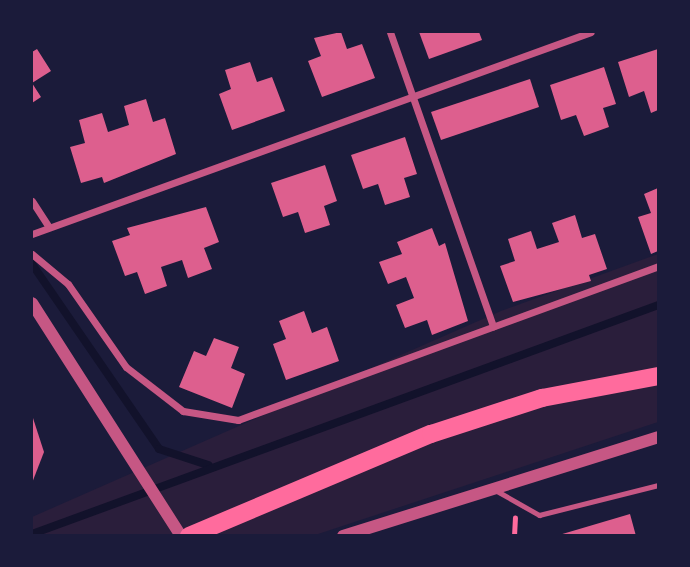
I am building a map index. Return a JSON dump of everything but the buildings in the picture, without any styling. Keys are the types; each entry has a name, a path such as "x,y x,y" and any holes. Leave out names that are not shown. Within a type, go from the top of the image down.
{"main road":[{"path":"189,536 431,434 553,396 659,376"}],"street":[{"path":"390,32 493,326"},
{"path":"32,234 412,94 591,32"},
{"path":"32,201 48,227"},
{"path":"32,254 68,284 125,367 183,411 239,420 659,266"},
{"path":"32,303 181,536"},
{"path":"342,536 659,438"}],"lane":[{"path":"492,489 539,515 659,485"}],"shaded area":[{"path":"658,254 658,422 315,535 32,536 32,517 501,311"}],"waterway":[{"path":"32,264 159,449 208,465"},
{"path":"32,534 658,305"}]}
